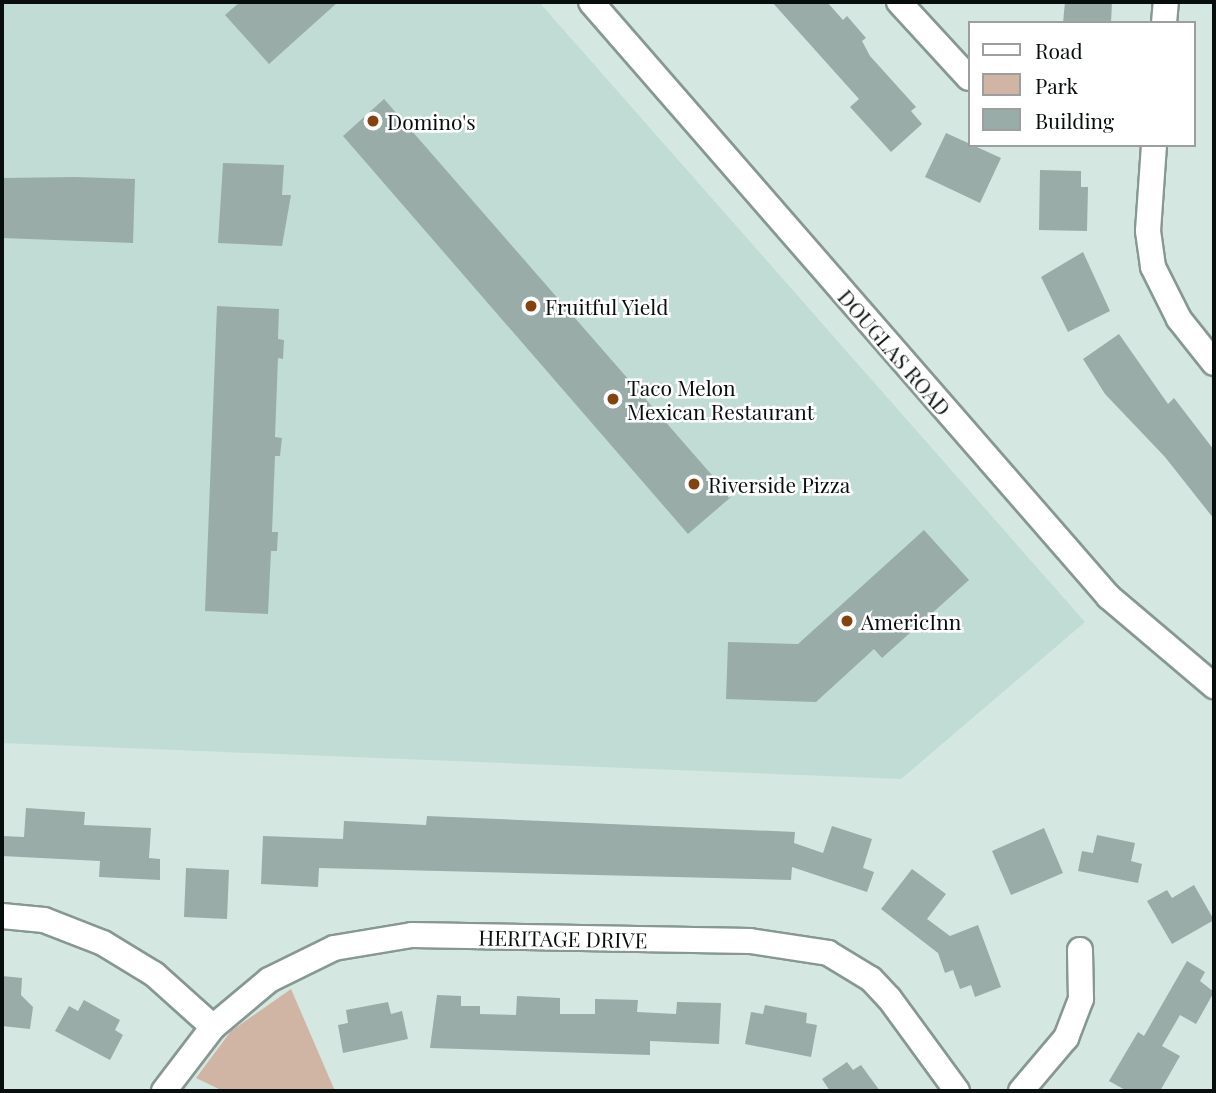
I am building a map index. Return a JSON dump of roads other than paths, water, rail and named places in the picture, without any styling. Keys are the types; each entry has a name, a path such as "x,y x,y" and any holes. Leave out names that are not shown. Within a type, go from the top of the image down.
{"street":[{"name":"DOUGLAS ROAD","path":"592,2 1109,597 1214,686"},
{"path":"899,2 968,77"},
{"path":"1164,21 1166,2"},
{"path":"1154,147 1148,231 1153,267 1179,319 1214,363"},
{"path":"2,916 44,920 103,943 154,974 212,1027"},
{"name":"HERITAGE DRIVE","path":"164,1091 212,1027 269,980 314,955 412,935 750,942 828,953 871,979 957,1091"},
{"path":"1020,1091 1066,1038 1081,999 1080,950"}],"place":[{"name":"Domino's","path":"373,121"},
{"name":"Fruitful Yield","path":"531,306"},
{"name":"Taco Melon Mexican Restaurant","path":"613,399"},
{"name":"Riverside Pizza","path":"694,484"},
{"name":"AmericInn","path":"847,621"}]}
